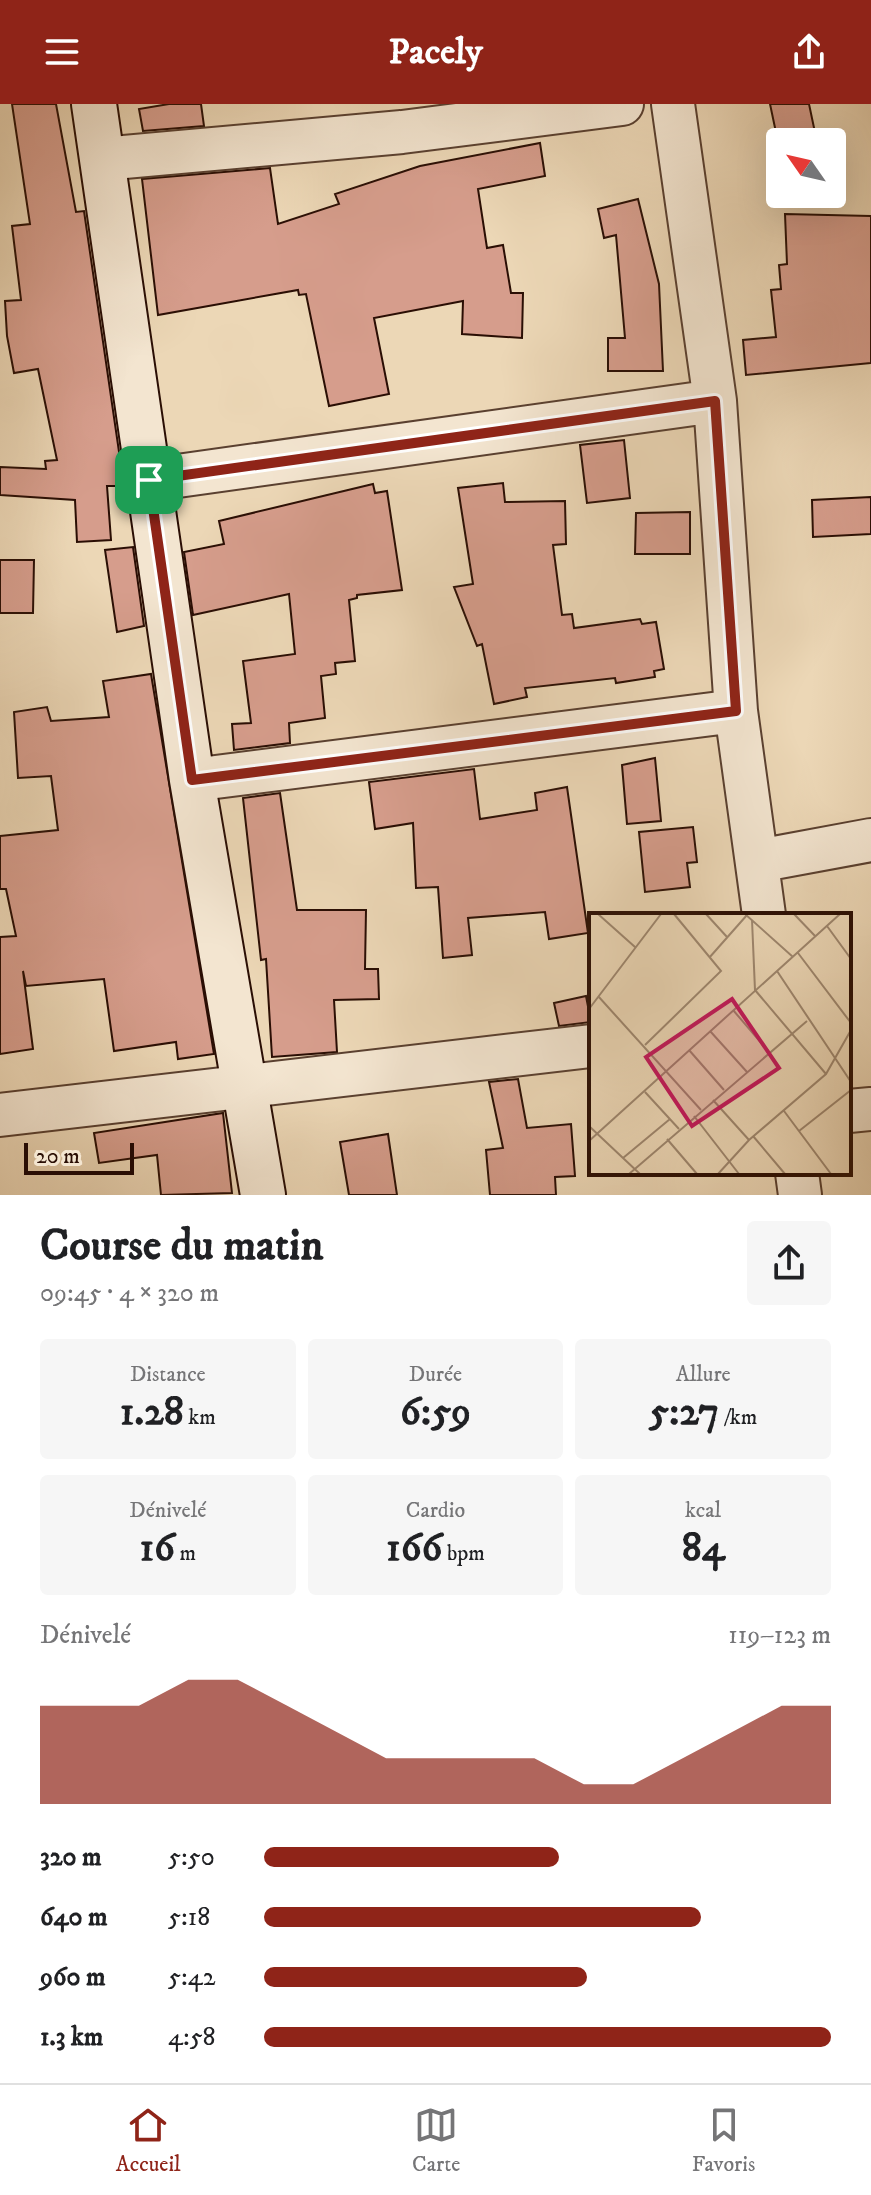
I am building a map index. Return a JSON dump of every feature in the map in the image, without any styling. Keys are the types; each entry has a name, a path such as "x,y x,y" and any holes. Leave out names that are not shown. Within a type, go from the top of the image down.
{"street":[{"path":"94,104 192,780 263,1195"},
{"path":"102,159 402,132 622,104"},
{"path":"673,104 715,401 736,711 764,913"},
{"path":"149,480 715,401"},
{"path":"192,780 736,711"},
{"path":"758,861 871,840"},
{"path":"0,1115 589,1046"},
{"path":"851,1111 871,1109"},
{"path":"797,1175 800,1195"}],"building":[{"path":"12,104 56,104 76,212 84,211 124,486 107,486 111,540 77,542 75,500 0,495 0,467 46,469 45,461 57,460 38,369 14,373 7,336 5,301 21,300 12,226 30,224"},
{"path":"169,104 201,104 204,126 143,131 139,109"},
{"path":"770,104 809,104 814,128 775,128"},
{"path":"540,143 545,176 478,189 487,248 503,245 511,293 523,293 522,338 462,334 463,301 374,318 389,394 329,406 306,294 299,295 298,290 158,315 142,179 270,168 278,224 339,204 335,194 420,166"},
{"path":"638,199 659,284 663,371 608,371 608,338 625,338 616,235 604,238 598,209"},
{"path":"785,214 871,216 871,363 746,375 743,340 776,337 771,290 781,289 779,265 787,264"},
{"path":"624,440 630,498 587,503 580,445"},
{"path":"503,483 505,502 565,501 566,544 553,545 562,615 572,614 574,628 640,619 642,624 656,622 664,669 654,671 655,677 616,683 615,678 525,688 527,697 494,704 482,644 477,646 454,587 473,584 458,488"},
{"path":"373,484 375,493 387,491 402,590 357,595 357,598 349,600 355,661 335,663 336,674 321,676 325,718 289,723 290,743 234,750 232,724 251,723 243,661 295,654 289,594 193,615 184,552 224,544 219,521"},
{"path":"871,497 871,534 813,537 812,500"},
{"path":"690,512 690,554 635,554 636,513"},
{"path":"133,547 144,626 117,632 105,550"},
{"path":"0,560 34,560 33,613 0,613"},
{"path":"151,674 214,1054 178,1059 176,1042 114,1051 104,979 26,986 23,971 33,1049 0,1054 0,937 16,936 6,889 0,889 0,836 58,830 51,776 18,778 14,712 47,707 51,721 109,717 103,681"},
{"path":"655,758 661,821 627,824 622,765"},
{"path":"474,769 480,819 537,810 535,793 567,787 588,933 549,939 545,912 468,918 472,955 443,958 438,887 416,888 413,823 375,829 369,782"},
{"path":"280,793 297,910 366,910 365,969 378,969 379,999 334,1000 337,1052 272,1057 266,959 261,960 243,798"},
{"path":"693,827 697,862 687,863 690,887 645,892 639,832"},
{"path":"586,996 589,1022 559,1026 554,1003"},
{"path":"518,1079 527,1128 571,1124 575,1176 555,1177 556,1195 490,1195 486,1150 503,1148 489,1082"},
{"path":"223,1113 232,1193 161,1195 157,1155 99,1163 94,1133"},
{"path":"388,1134 397,1195 349,1195 340,1142"}],"route":[{"path":"715,401 736,711 192,780 149,480 715,401"}]}
